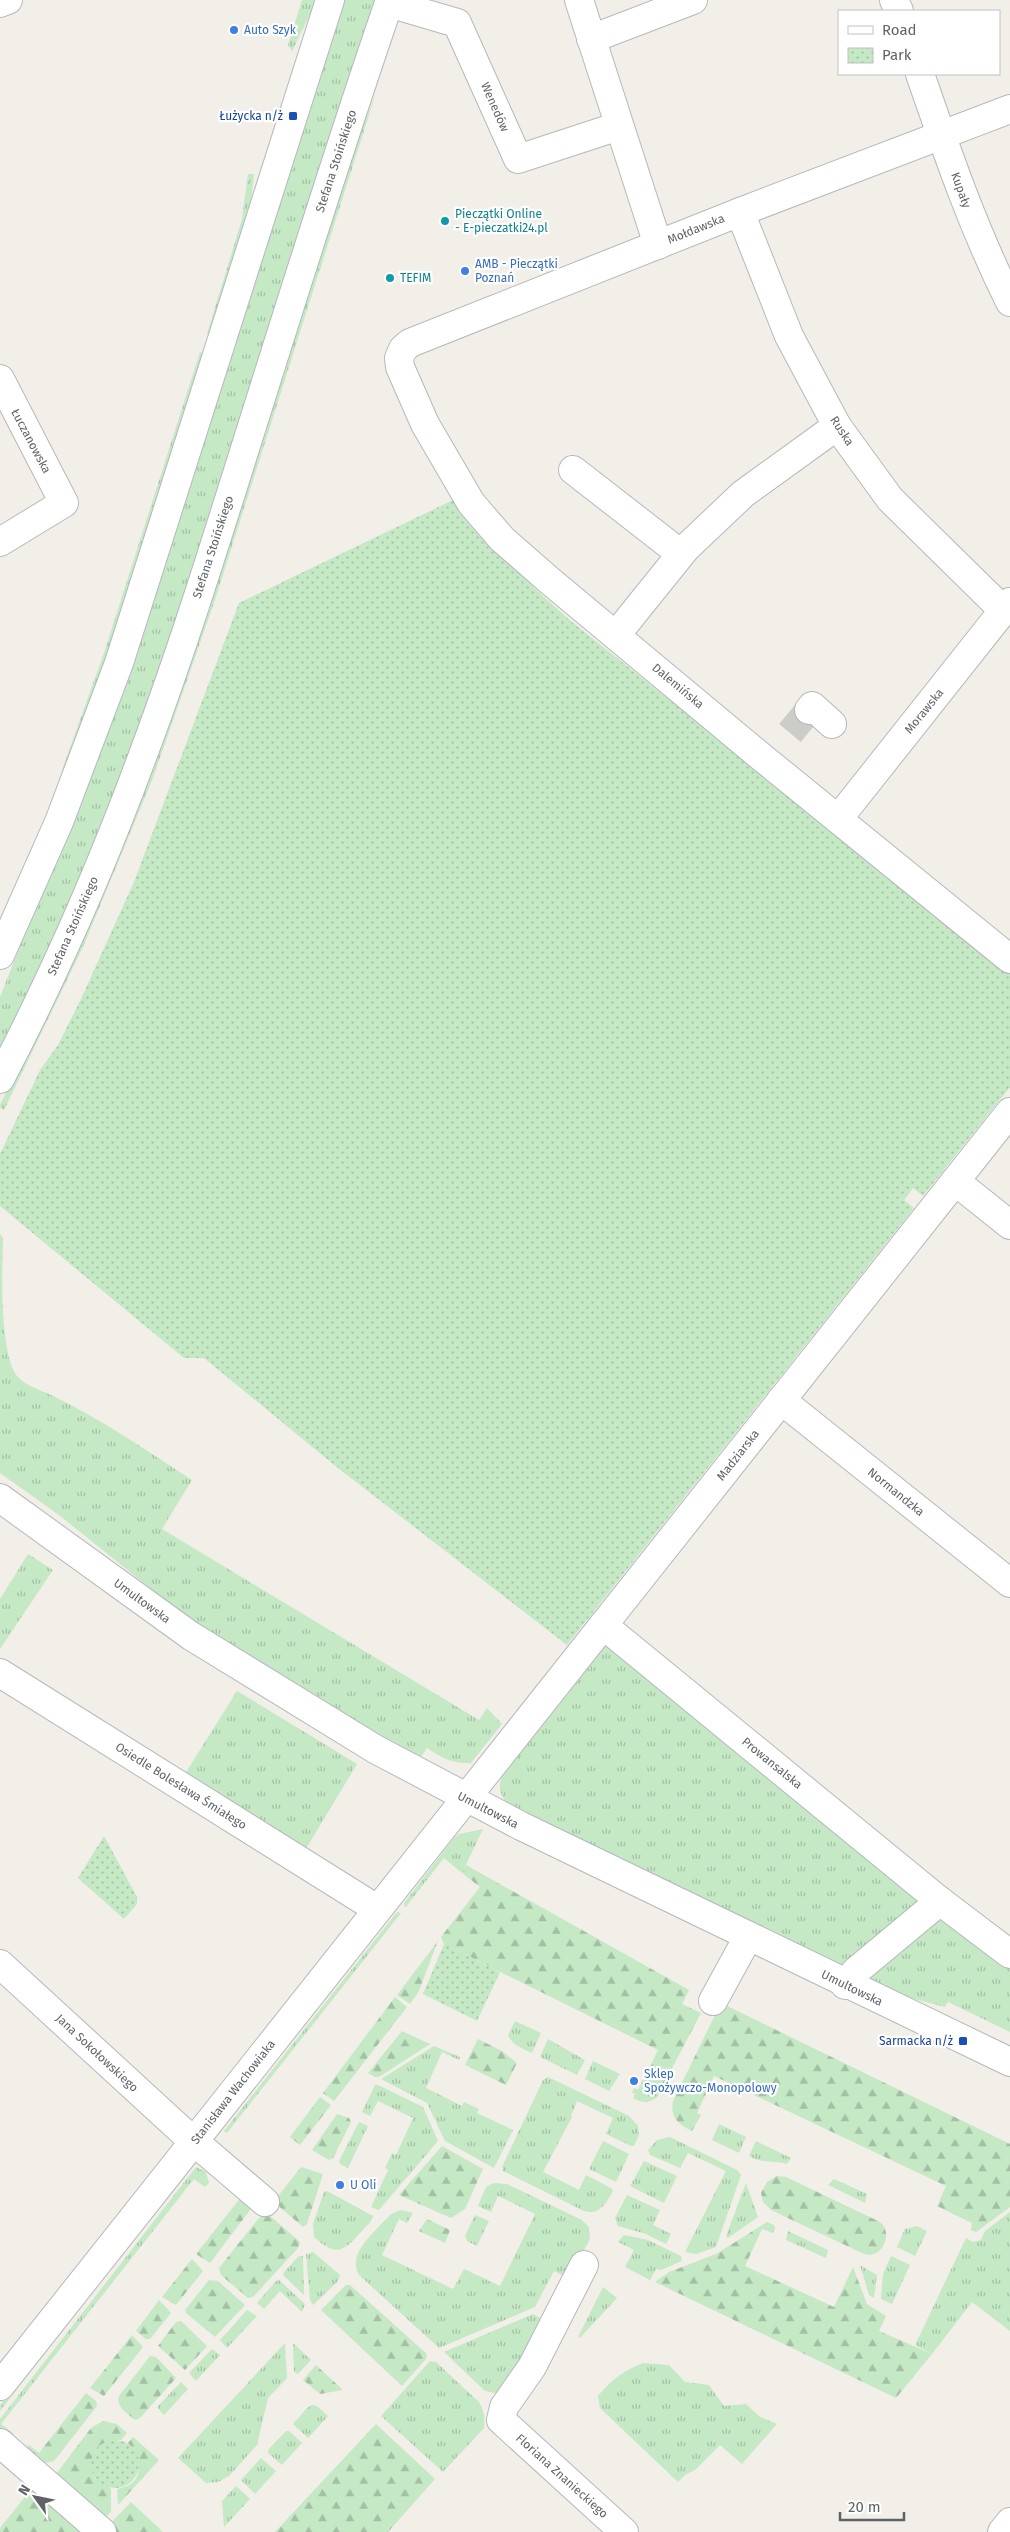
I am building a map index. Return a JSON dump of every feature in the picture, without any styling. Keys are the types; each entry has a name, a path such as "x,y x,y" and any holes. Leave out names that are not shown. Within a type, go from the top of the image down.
{"street":[{"path":"0,3 8,0"},
{"path":"0,955 59,822 119,663 330,0"},
{"path":"579,0 658,245"},
{"path":"592,39 693,0"},
{"name":"Wenedów","path":"389,2 457,23 518,158 620,126"},
{"name":"Stefana Stoińskiego","path":"0,1079 85,900 145,751 200,590 329,180 389,2"},
{"name":"Kupały","path":"920,75 983,248 1010,302"},
{"name":"Mołdawska","path":"400,367 399,358 402,349 410,342 740,212 1010,110"},
{"name":"Ruska","path":"740,212 789,336 837,426 890,499 1007,607"},
{"name":"Dalemińska","path":"400,367 425,424 477,509 502,539 550,581 1010,959"},
{"name":"Łuczanowska","path":"0,379 64,503 0,542"},
{"path":"616,635 681,554 743,494 837,426"},
{"path":"573,470 681,554"},
{"name":"Morawska","path":"838,819 1007,607"},
{"path":"809,710 812,706 832,724"},
{"name":"Madziarska","path":"465,1798 1010,1112"},
{"path":"955,1181 1010,1225"},
{"name":"Normandzka","path":"781,1400 1010,1583"},
{"name":"Umultowska","path":"0,1498 191,1636 323,1719 465,1798 845,1984 1010,2062"},
{"name":"Prowansalska","path":"603,1625 940,1901 1010,1954"},
{"name":"Osiedle Bolesława Śmiałego","path":"0,1673 369,1904"},
{"name":"Stanisława Wachowiaka","path":"0,2386 194,2142 369,1904 465,1798"},
{"path":"845,1984 863,1964 940,1901"},
{"path":"713,2001 748,1937"},
{"name":"Jana Sokołowskiego","path":"0,1964 194,2142"},
{"path":"194,2142 265,2202"},
{"name":"Floriana Znanieckiego","path":"584,2266 532,2367 504,2407 501,2420 624,2532"},
{"path":"0,2443 102,2532"},
{"path":"1002,2532 1010,2522"}],"green space":[{"path":"302,0 317,0 292,51 288,45"},
{"path":"342,0 375,0 184,601 90,859 0,1056 0,997 29,923"},
{"path":"376,93 215,600 153,778 83,947 4,1110 0,1108 0,1105 35,1034 339,187"},
{"path":"248,174 254,174 249,221 210,334 207,334 242,219"},
{"path":"200,352 203,354 143,554 67,772 62,770 104,653"},
{"path":"453,500 509,563 572,622 1010,972 1010,1087 923,1196 913,1188 904,1200 914,1208 567,1645 338,1468 204,1358 184,1358 0,1206 0,1154 40,1070 58,1045 81,999 134,882 239,603"},
{"path":"0,1234 3,1238 2,1269 5,1338 12,1367 19,1378 28,1385 70,1404 192,1480 162,1529 479,1720 487,1708 502,1724 471,1763 448,1760 427,1748 421,1757 369,1730 196,1625 59,1515 0,1473"},
{"path":"28,1554 53,1570 0,1649 0,1599"},
{"path":"600,1631 1010,1954 1010,2032 948,2002 945,2007 891,1993 691,1893 511,1808 500,1790 503,1770"},
{"path":"237,1691 357,1764 304,1852 183,1777"},
{"path":"483,1829 462,1873 444,1858 405,1908 404,1903 454,1838 459,1834"},
{"path":"104,1836 137,1897 137,1904 124,1919 78,1878"},
{"path":"466,1865 689,1990 682,2004 701,2013 657,2097 651,2101 643,2102 633,2098 635,2094 632,2093 634,2088 638,2090 658,2050 444,1944 441,1937 480,1887 462,1873"},
{"path":"397,1912 401,1913 227,2133 224,2131"},
{"path":"438,1941 418,1993 410,2004 397,1995"},
{"path":"444,1944 500,1972 477,2021 423,1994"},
{"path":"395,1997 407,2007 334,2101 323,2093"},
{"path":"721,2003 1010,2144 1010,2207 976,2232 971,2230 972,2223 937,2206 946,2186 714,2076 697,2113 701,2115 692,2131 683,2126 674,2116 673,2101"},
{"path":"515,2021 541,2033 532,2053 518,2046 508,2035"},
{"path":"402,2031 430,2044 379,2077 368,2073"},
{"path":"478,2039 502,2051 517,2063 506,2085 465,2065"},
{"path":"548,2039 585,2060 577,2075 540,2057"},
{"path":"434,2046 460,2057 459,2060 442,2052 426,2088 462,2106 464,2102 479,2109 477,2113 513,2130 494,2168 445,2141 427,2103 381,2079"},
{"path":"593,2061 620,2074 609,2091 585,2079"},
{"path":"548,2077 629,2116 638,2126 639,2135 634,2146 631,2146 606,2134 613,2118 577,2101 572,2117 543,2172 579,2190 586,2175 611,2188 613,2191 605,2204 594,2212 584,2211 503,2171 502,2167 543,2080"},
{"path":"375,2085 423,2107 438,2141 379,2210 371,2207 388,2170 385,2168 392,2153 396,2155 413,2118 378,2101 370,2116 362,2112"},
{"path":"320,2097 331,2105 300,2145 290,2137"},
{"path":"337,2114 349,2118 351,2122 333,2158 329,2160 312,2150"},
{"path":"359,2122 368,2126 348,2168 340,2164 339,2161"},
{"path":"719,2124 746,2137 739,2153 712,2140"},
{"path":"670,2137 737,2170 741,2175 716,2247 696,2254 685,2252 726,2171 688,2153 680,2168 650,2155 648,2150 657,2140"},
{"path":"603,2141 629,2154 616,2182 589,2169"},
{"path":"756,2141 791,2158 787,2164 763,2161 749,2156"},
{"path":"442,2146 483,2169 465,2209 451,2218 399,2195"},
{"path":"644,2161 677,2176 664,2203 630,2186"},
{"path":"191,2167 0,2411 0,2405 172,2185"},
{"path":"196,2167 206,2172 209,2183 205,2187 194,2179 1,2424 14,2434 9,2439 0,2432 0,2419"},
{"path":"301,2167 323,2174 307,2224 303,2227 275,2203 275,2200"},
{"path":"777,2176 786,2177 880,2222 886,2233 886,2239 881,2249 870,2255 864,2254 771,2210 763,2202 761,2193 767,2182"},
{"path":"834,2179 867,2194 865,2203 828,2185"},
{"path":"494,2183 507,2184 582,2220 589,2227 590,2238 570,2279 554,2271 535,2307 439,2348 359,2275 356,2267 357,2258 360,2250 371,2235 391,2214 401,2210 413,2213 407,2223 399,2219 382,2255 453,2289 464,2269 500,2286 535,2214 498,2196 491,2212 478,2206 486,2187"},
{"path":"746,2183 758,2217 728,2238 726,2236"},
{"path":"327,2191 373,2216 353,2241 338,2250 327,2247 314,2237 313,2224 324,2192"},
{"path":"245,2192 253,2206 210,2263 196,2254"},
{"path":"627,2195 660,2210 653,2225 671,2234 666,2244 646,2234 618,2226 615,2218"},
{"path":"1010,2212 1010,2331 972,2302 932,2354 915,2345 966,2238 973,2242 981,2240 985,2231"},
{"path":"263,2213 268,2214 300,2242 298,2248 253,2297 248,2298 221,2275 219,2268"},
{"path":"475,2215 489,2221 477,2246 467,2241 465,2236"},
{"path":"427,2219 450,2230 445,2243 419,2231"},
{"path":"767,2222 774,2225 773,2233 762,2229 745,2266 834,2307 853,2267 867,2304 886,2316 879,2331 932,2354 896,2398 655,2282 669,2272 716,2254"},
{"path":"917,2226 927,2231 915,2256 897,2247 905,2229"},
{"path":"788,2231 828,2250 826,2258 786,2240"},
{"path":"624,2235 648,2240 681,2256 682,2261 661,2270 656,2269 650,2280 625,2267 634,2250 618,2242"},
{"path":"313,2252 340,2275 338,2281 313,2305 310,2300 306,2254"},
{"path":"299,2256 303,2256 304,2295 283,2275"},
{"path":"891,2256 910,2265 892,2304 881,2299 883,2274"},
{"path":"192,2259 203,2271 176,2305 162,2297"},
{"path":"860,2265 877,2275 874,2298 869,2295"},
{"path":"209,2280 218,2281 245,2305 215,2337 186,2313 185,2310"},
{"path":"279,2280 305,2304 302,2312 280,2291 264,2309 257,2303"},
{"path":"346,2285 350,2285 427,2354 426,2359 402,2386 321,2310"},
{"path":"603,2287 617,2298 580,2338 578,2337"},
{"path":"159,2300 171,2313 150,2339 146,2339 136,2331"},
{"path":"247,2310 257,2316 227,2348 220,2340"},
{"path":"533,2314 547,2322 500,2394 485,2391 444,2352"},
{"path":"181,2321 207,2346 185,2370 158,2346 176,2322"},
{"path":"132,2335 143,2347 104,2396 90,2388"},
{"path":"285,2343 287,2378 268,2398 257,2445 229,2476 218,2482 206,2483 178,2458"},
{"path":"293,2343 311,2360 298,2374 294,2372"},
{"path":"212,2349 220,2355 196,2381 189,2373"},
{"path":"150,2356 156,2357 176,2378 140,2418 135,2420 125,2412 118,2400 119,2396"},
{"path":"430,2361 436,2362 479,2402 484,2417 484,2428 443,2472 381,2416"},
{"path":"643,2363 669,2365 685,2382 709,2385 724,2406 746,2404 760,2417 777,2424 742,2464 720,2445 695,2470 685,2475 678,2482 600,2408 598,2396 608,2385 629,2369"},
{"path":"316,2365 343,2390 320,2394 303,2380"},
{"path":"181,2382 188,2389 164,2415 157,2407"},
{"path":"86,2393 96,2401 97,2406 54,2461 41,2464 24,2452 29,2445 39,2453"},
{"path":"312,2405 317,2406 328,2416 308,2438 293,2424"},
{"path":"103,2421 117,2424 127,2433 121,2440 109,2441 101,2446 91,2464 95,2478 111,2489 111,2511 102,2522 56,2474 91,2428"},
{"path":"376,2424 435,2479 388,2532 275,2532"},
{"path":"286,2431 289,2431 302,2443 282,2465 268,2453 268,2450"},
{"path":"133,2437 159,2460 118,2505 117,2489 133,2483 139,2471 137,2457 128,2443"},
{"path":"110,2440 120,2440 129,2444 135,2450 138,2455 138,2473 129,2484 120,2488 110,2488 101,2484 95,2478 91,2469 91,2459 95,2450 101,2444"},
{"path":"261,2458 276,2471 255,2494 241,2480"},
{"path":"236,2486 250,2499 224,2527 222,2501"},
{"path":"32,2488 82,2532 0,2532 0,2528"},
{"path":"131,2502 163,2532 113,2532 107,2527"}],"tunnel":[{"path":"790,733 809,710"}],"place":[{"name":"Auto Szyk","path":"234,30"},
{"name":"Łużycka n/ż","path":"293,116"},
{"name":"Pieczątki Online - E-pieczatki24.pl","path":"445,221"},
{"name":"AMB - Pieczątki Poznań","path":"465,271"},
{"name":"TEFIM","path":"390,278"},
{"name":"Sarmacka n/ż","path":"963,2041"},
{"name":"Sklep Spożywczo-Monopolowy","path":"634,2081"},
{"name":"U Oli","path":"340,2185"}]}
